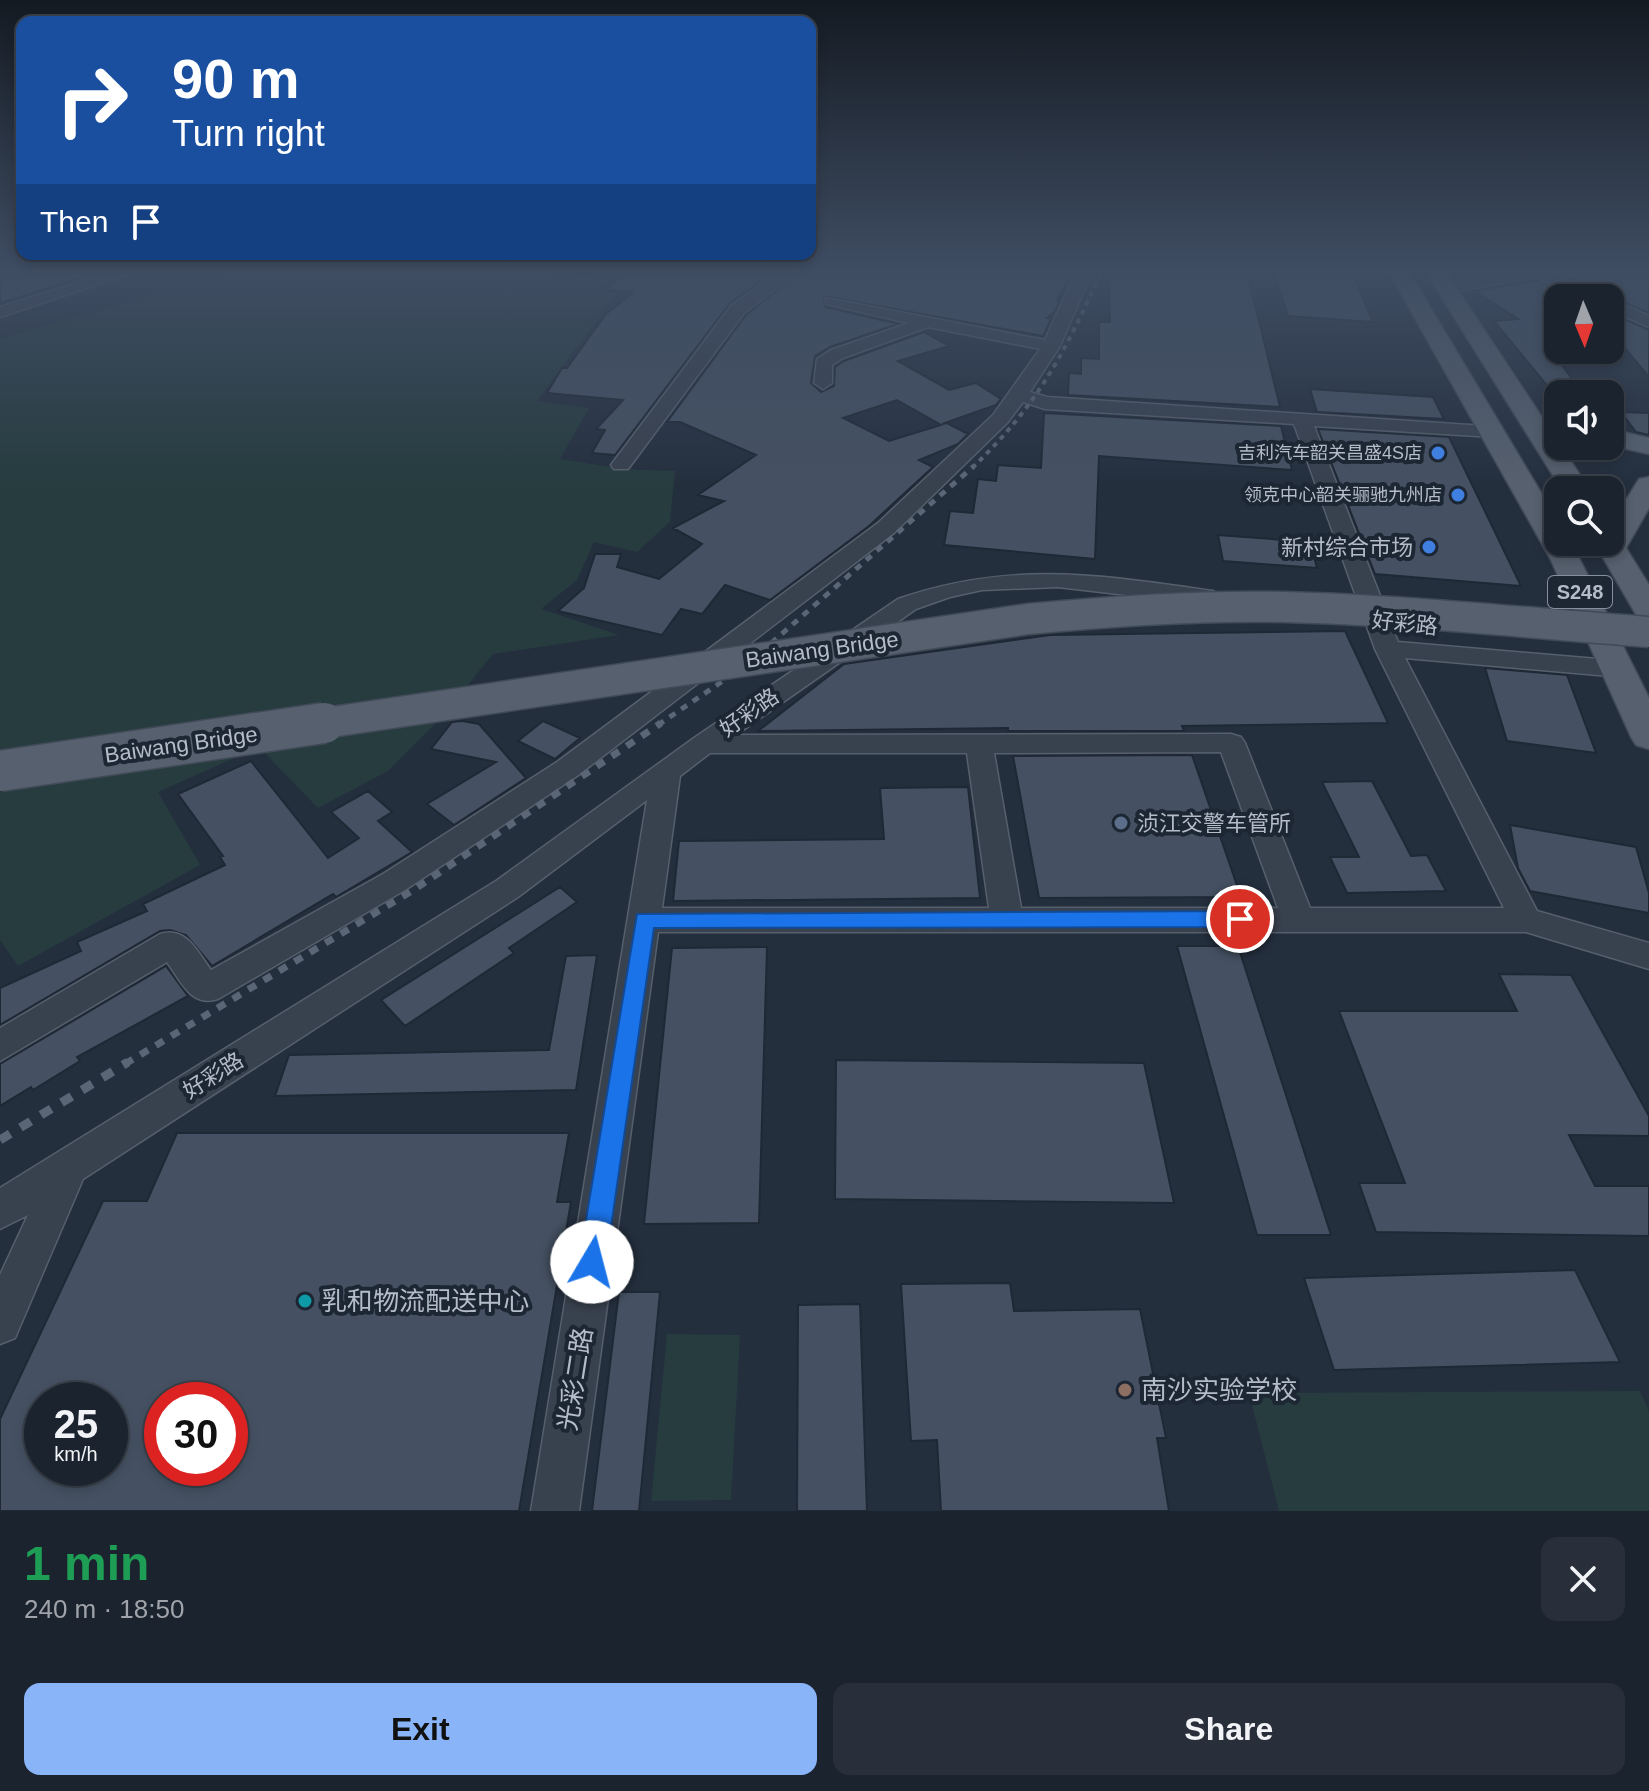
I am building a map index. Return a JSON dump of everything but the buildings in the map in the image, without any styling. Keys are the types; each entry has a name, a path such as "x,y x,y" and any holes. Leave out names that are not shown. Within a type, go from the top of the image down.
{"main road":[{"name":"S248","path":"1441,343 1607,642 1649,737"},
{"path":"1482,343 1544,439"},
{"path":"1477,404 1544,420"},
{"path":"1624,440 1649,446"},
{"path":"1498,441 1544,452"},
{"path":"1624,526 1646,496"},
{"name":"S248","path":"1616,556 1649,611"},
{"name":"Baiwang Bridge","path":"0,751 850,621 1050,597 1224,587 1649,611"},
{"name":"Baiwang Bridge","path":"0,771 1028,619 1124,610 1229,607 1368,611 1649,632"}],"street":[{"path":"621,465 713,343"},
{"path":"823,383 823,363 837,354 869,343"},
{"path":"1033,343 1051,346"},
{"path":"0,1046 172,943 206,989 394,882 567,769 886,528 972,448 1019,395 1053,343"},
{"path":"1019,395 1045,403 1302,419 1498,441"},
{"path":"1302,419 1388,649 1526,920"},
{"name":"好彩路","path":"0,1210 507,889 704,744 907,604 944,589 980,581 1090,581 1377,620 1607,642"},
{"path":"1388,649 1621,669"},
{"path":"979,743 1007,919"},
{"path":"704,744 1231,743 1298,919"},
{"name":"光彩二路","path":"555,1511 666,773"},
{"path":"644,920 1526,920 1649,956"},
{"path":"0,1323 69,1166"}],"green space":[{"path":"0,343 580,343 537,401 589,408 560,459 623,469 675,471 670,522 637,552 594,542 577,580 541,609 619,635 493,654 442,717 388,771 318,808 259,747 158,792 200,865 18,966 0,940"},
{"path":"667,1334 740,1335 731,1500 651,1501"},
{"path":"1640,1391 1649,1411 1649,1511 1279,1511 1249,1393"}],"railway":[{"path":"974,466 1015,423 1067,343"},
{"path":"658,725 745,666 974,466"},
{"path":"125,1064 415,889 661,723"},
{"path":"0,1140 128,1062"}],"place":[{"name":"吉利汽车韶关昌盛4S店","path":"1438,453"},
{"name":"领克中心韶关骊驰九州店","path":"1458,495"},
{"name":"新村综合市场","path":"1429,547"},
{"name":"浈江交警车管所","path":"1121,823"},
{"name":"乳和物流配送中心","path":"305,1301"},
{"name":"南沙实验学校","path":"1125,1390"}],"route":[{"path":"592,1262 644,920 1240,919"}]}
